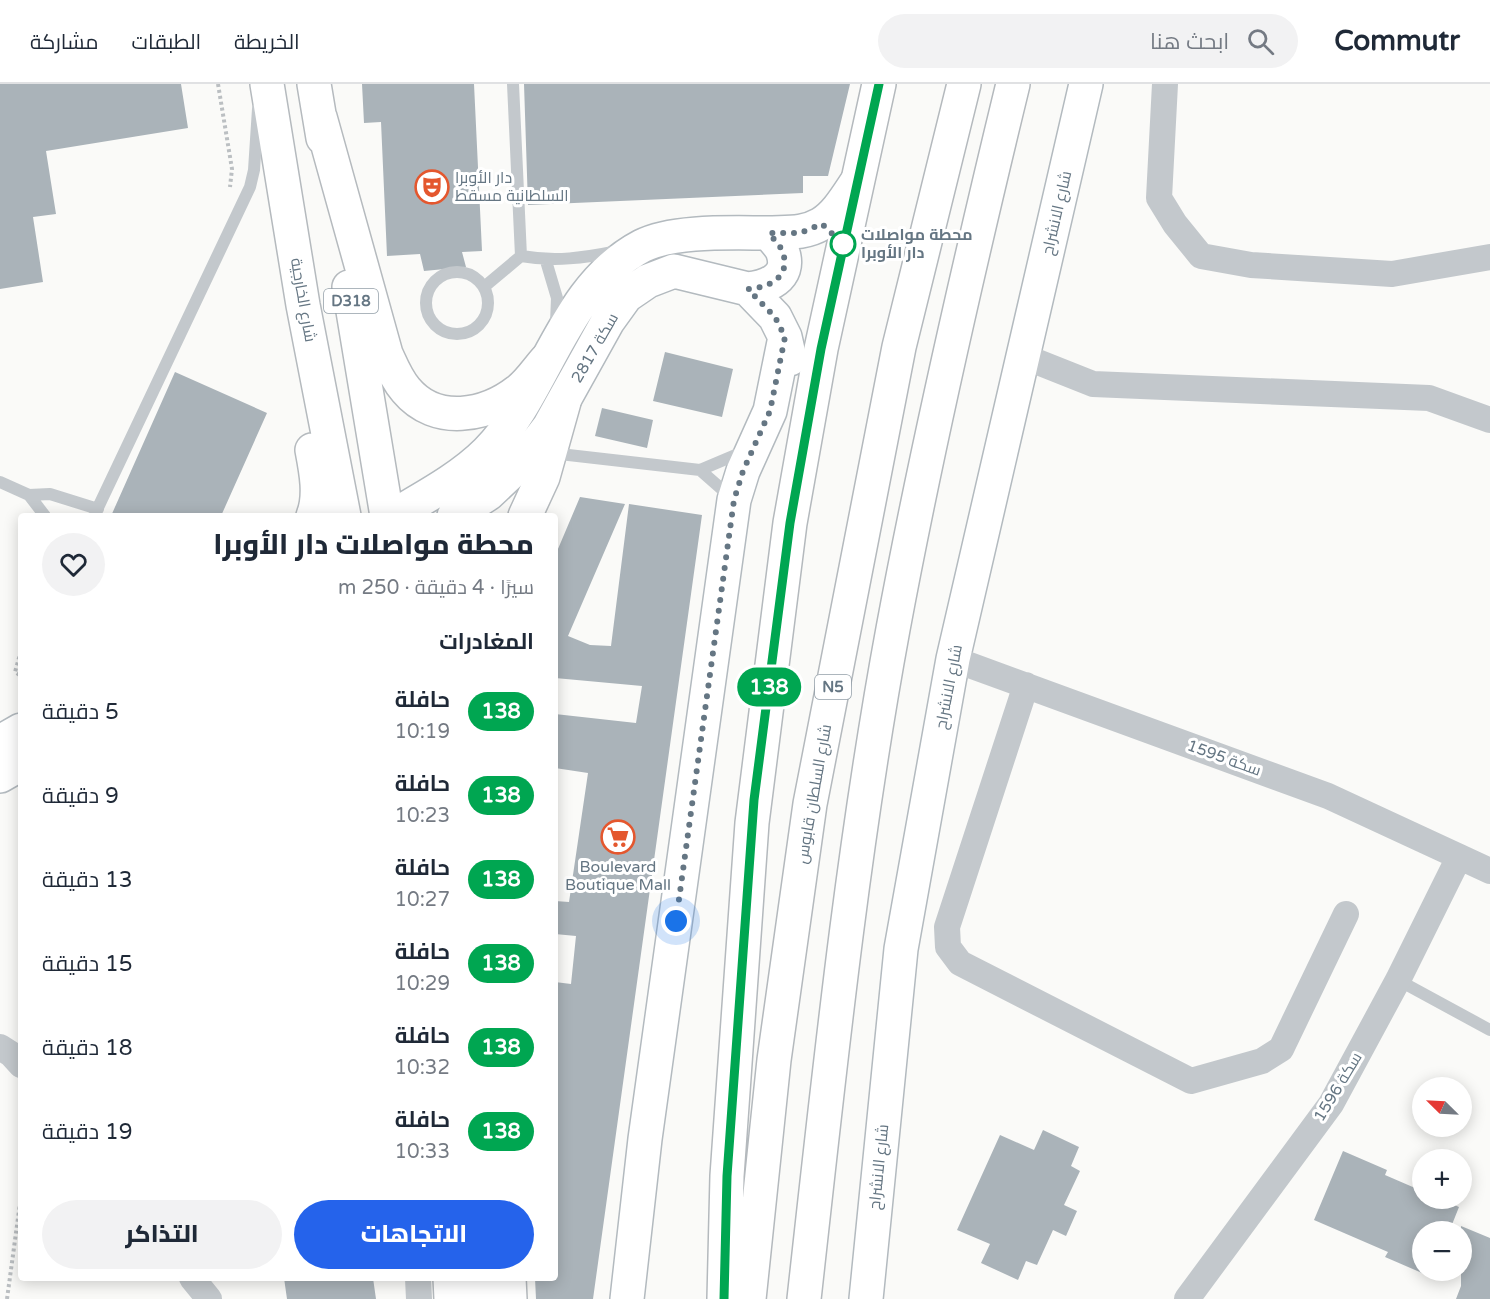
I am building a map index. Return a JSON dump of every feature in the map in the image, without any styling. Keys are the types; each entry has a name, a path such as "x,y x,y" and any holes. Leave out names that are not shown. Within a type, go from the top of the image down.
{"main road":[{"name":"شارع الخارجية","path":"267,84 303,305 343,513"},
{"name":"D318","path":"314,84 386,513"},
{"path":"724,1299 727,1176 752,823 790,523 821,349 879,84"},
{"name":"شارع السلطان قابوس","path":"749,1299 774,1060 810,804 899,347 964,84"},
{"path":"804,1299 845,930 893,631 950,347 1012,84"},
{"name":"شارع الانشراح","path":"866,1299 901,949 953,659 1025,357 1086,84"},
{"path":"320,117 386,354 397,379 407,392 418,401 437,410 474,414 497,406 521,389 546,360"},
{"name":"سكة 2817","path":"398,513 430,494 487,452 523,402 546,360 604,274 642,246 685,235 800,233 822,224 840,207 856,183"},
{"path":"748,289 765,288 779,279 784,267 783,252 769,233"},
{"name":"سكة 2817","path":"459,513 488,494 523,461 564,402 608,321 626,296 648,281 674,271 748,289"},
{"path":"748,289 775,317 785,337 791,363 795,422 790,523"},
{"path":"303,305 308,431 316,473 314,513"},
{"path":"627,1299 646,1128 734,500 753,447 770,411 785,337"},
{"path":"526,513 550,453 564,402"},
{"path":"0,742 18,732"},
{"path":"0,776 18,766"},
{"path":"450,1281 451,1299"},
{"path":"481,1281 482,1299"},
{"path":"509,1281 510,1299"}],"street":[{"path":"1165,84 1160,198 1175,224 1201,255 1251,265 1392,274 1490,257"},
{"path":"1025,357 1093,384 1429,398 1490,420"},
{"name":"سكة 1595","path":"953,659 1328,796 1490,871"},
{"path":"1026,686 947,927 948,947 960,963 1191,1081 1262,1061 1281,1049 1346,914"},
{"name":"سكة 1596","path":"1187,1299 1331,1104 1398,980 1459,857"},
{"path":"0,1047 18,1062"},
{"path":"194,1281 209,1299"},
{"path":"418,1281 419,1299"}],"lane":[{"path":"0,482 29,495 50,494 96,512 250,187 254,170 260,84"},
{"path":"513,84 521,256"},
{"path":"521,256 546,261 578,259 642,246"},
{"path":"484,287 521,256"},
{"path":"546,261 554,281 558,317 546,360"},
{"path":"464,272 474,276 484,287 489,303 487,314 475,329 455,334 445,332 432,322 425,300 429,288 441,275 464,272"},
{"path":"550,453 647,467 700,470 753,447"},
{"path":"700,470 734,500"},
{"path":"29,495 43,513"},
{"path":"1398,980 1490,1030"}],"path":[{"path":"218,84 232,169 225,198"},
{"path":"18,658 14,668 18,674"},
{"path":"8,1299 18,1220"}],"building":[{"path":"0,84 181,84 188,128 46,151 56,214 33,217 43,282 0,289"},
{"name":"دار الأوبرا السلطانية مسقط","path":"362,84 474,84 482,251 462,252 466,267 424,271 420,254 387,256 381,122 364,123"},
{"path":"524,84 850,84 828,176 803,176 803,193 528,205"},
{"path":"665,352 733,369 722,417 653,401"},
{"path":"175,372 267,413 222,513 112,513"},
{"path":"602,408 653,420 647,448 595,436"},
{"name":"Boulevard Boutique Mall","path":"580,497 625,504 568,636 590,645 611,646 629,504 702,515 593,1299 536,1299 535,1281 558,1281 558,982 571,984 576,936 558,934 558,901 569,902 588,773 558,768 558,714 636,723 642,686 558,678 558,549"},
{"path":"1043,1130 1079,1147 1071,1166 1080,1171 1064,1205 1077,1211 1066,1236 1053,1230 1037,1265 1026,1261 1018,1280 981,1263 990,1244 957,1230 1000,1135 1034,1150"},
{"path":"1343,1151 1387,1170 1385,1175 1412,1187 1412,1209 1458,1209 1453,1221 1412,1221 1412,1269 1385,1257 1388,1252 1314,1220"},
{"path":"1472,1231 1490,1238 1490,1299 1456,1299 1461,1281 1472,1281"},
{"path":"284,1281 373,1281 376,1299 287,1299"}],"bus line":[{"name":"138","path":"724,1299 727,1176 754,800 790,523 821,349 879,84"}],"place":[{"name":"دار الأوبرا السلطانية مسقط","path":"432,187"},
{"name":"محطة مواصلات دار الأوبرا","path":"843,244"},
{"name":"Boulevard Boutique Mall","path":"618,837"}],"route":[{"path":"676,921 734,500 743,471 770,411 785,337 775,317 748,289 765,288 779,279 784,267 783,252 769,233 800,233 822,224 843,244"}]}
